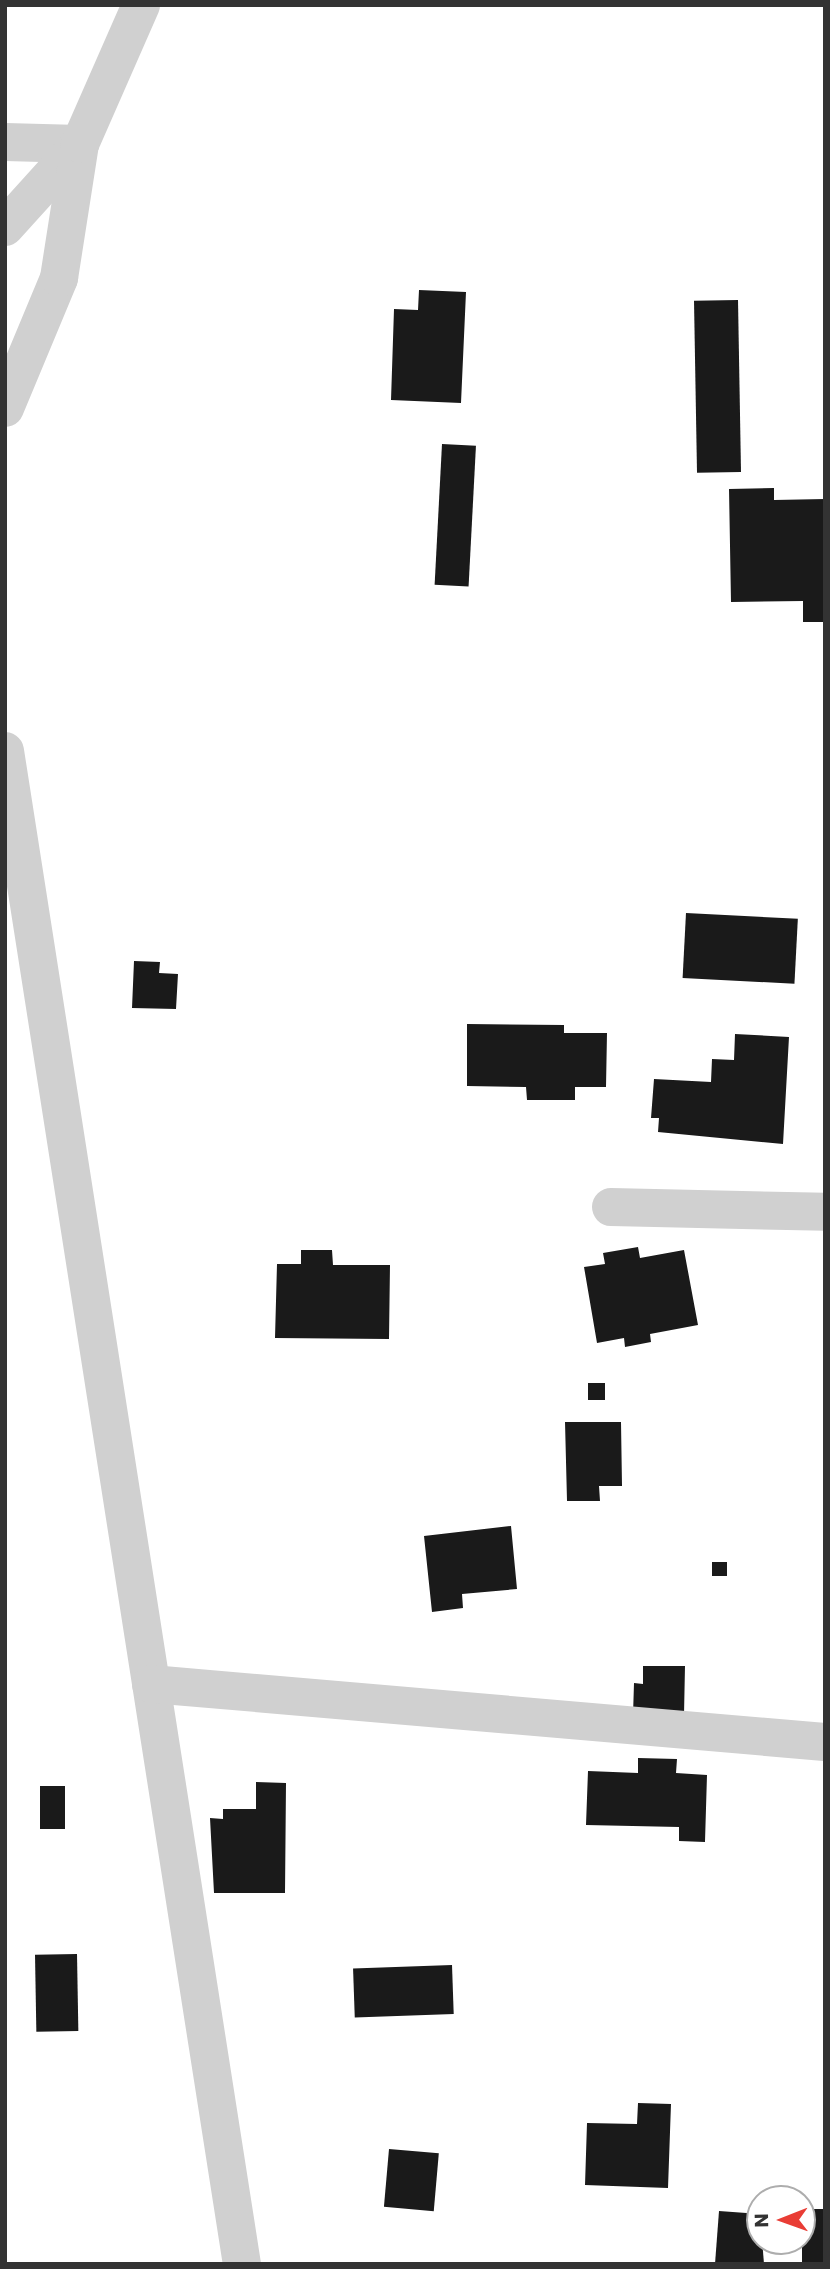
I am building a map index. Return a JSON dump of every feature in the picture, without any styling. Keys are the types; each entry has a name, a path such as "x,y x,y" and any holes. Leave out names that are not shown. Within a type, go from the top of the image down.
{"street":[{"path":"5,408 59,278 80,144 141,5"},
{"path":"5,142 80,144"},
{"path":"5,227 80,144"},
{"path":"5,751 242,2264"},
{"path":"611,1207 825,1212"},
{"path":"151,1684 825,1742"}],"building":[{"path":"419,290 466,292 461,403 391,400 394,309 418,310"},
{"path":"738,300 741,472 697,473 694,301"},
{"path":"442,444 476,446 469,587 435,585"},
{"path":"774,488 774,500 825,499 825,622 803,622 803,601 731,602 729,489"},
{"path":"686,913 798,919 794,984 683,978"},
{"path":"134,961 160,962 159,973 178,974 176,1009 132,1008"},
{"path":"467,1024 564,1025 564,1033 607,1033 606,1087 575,1087 575,1100 527,1100 526,1087 467,1086"},
{"path":"735,1034 789,1037 783,1144 658,1132 659,1118 651,1118 654,1079 711,1082 712,1059 734,1060"},
{"path":"638,1247 640,1258 684,1250 698,1325 650,1334 651,1342 625,1347 624,1338 597,1343 584,1267 605,1264 603,1253"},
{"path":"301,1250 332,1250 333,1265 390,1265 389,1339 275,1338 277,1264 301,1264"},
{"path":"588,1383 605,1383 605,1400 588,1400"},
{"path":"565,1422 621,1422 622,1486 599,1486 600,1501 567,1501"},
{"path":"511,1526 517,1589 462,1594 463,1608 432,1612 424,1536"},
{"path":"712,1562 727,1562 727,1576 712,1576"},
{"path":"643,1666 685,1666 684,1715 633,1715 634,1683 643,1684"},
{"path":"638,1758 677,1759 676,1773 707,1775 705,1842 679,1841 679,1827 586,1825 588,1771 638,1773"},
{"path":"256,1782 286,1783 285,1893 214,1893 210,1818 223,1819 223,1809 256,1809"},
{"path":"40,1786 65,1786 65,1829 40,1829"},
{"path":"77,1954 78,2031 36,2032 35,1955"},
{"path":"452,1965 454,2014 355,2017 353,1968"},
{"path":"638,2103 671,2104 668,2188 585,2185 587,2123 637,2124"},
{"path":"389,2149 439,2153 434,2211 384,2207"},
{"path":"816,2209 825,2209 825,2264 802,2264 802,2255 816,2255"},
{"path":"719,2211 746,2213 746,2255 763,2255 764,2264 715,2264"}]}
